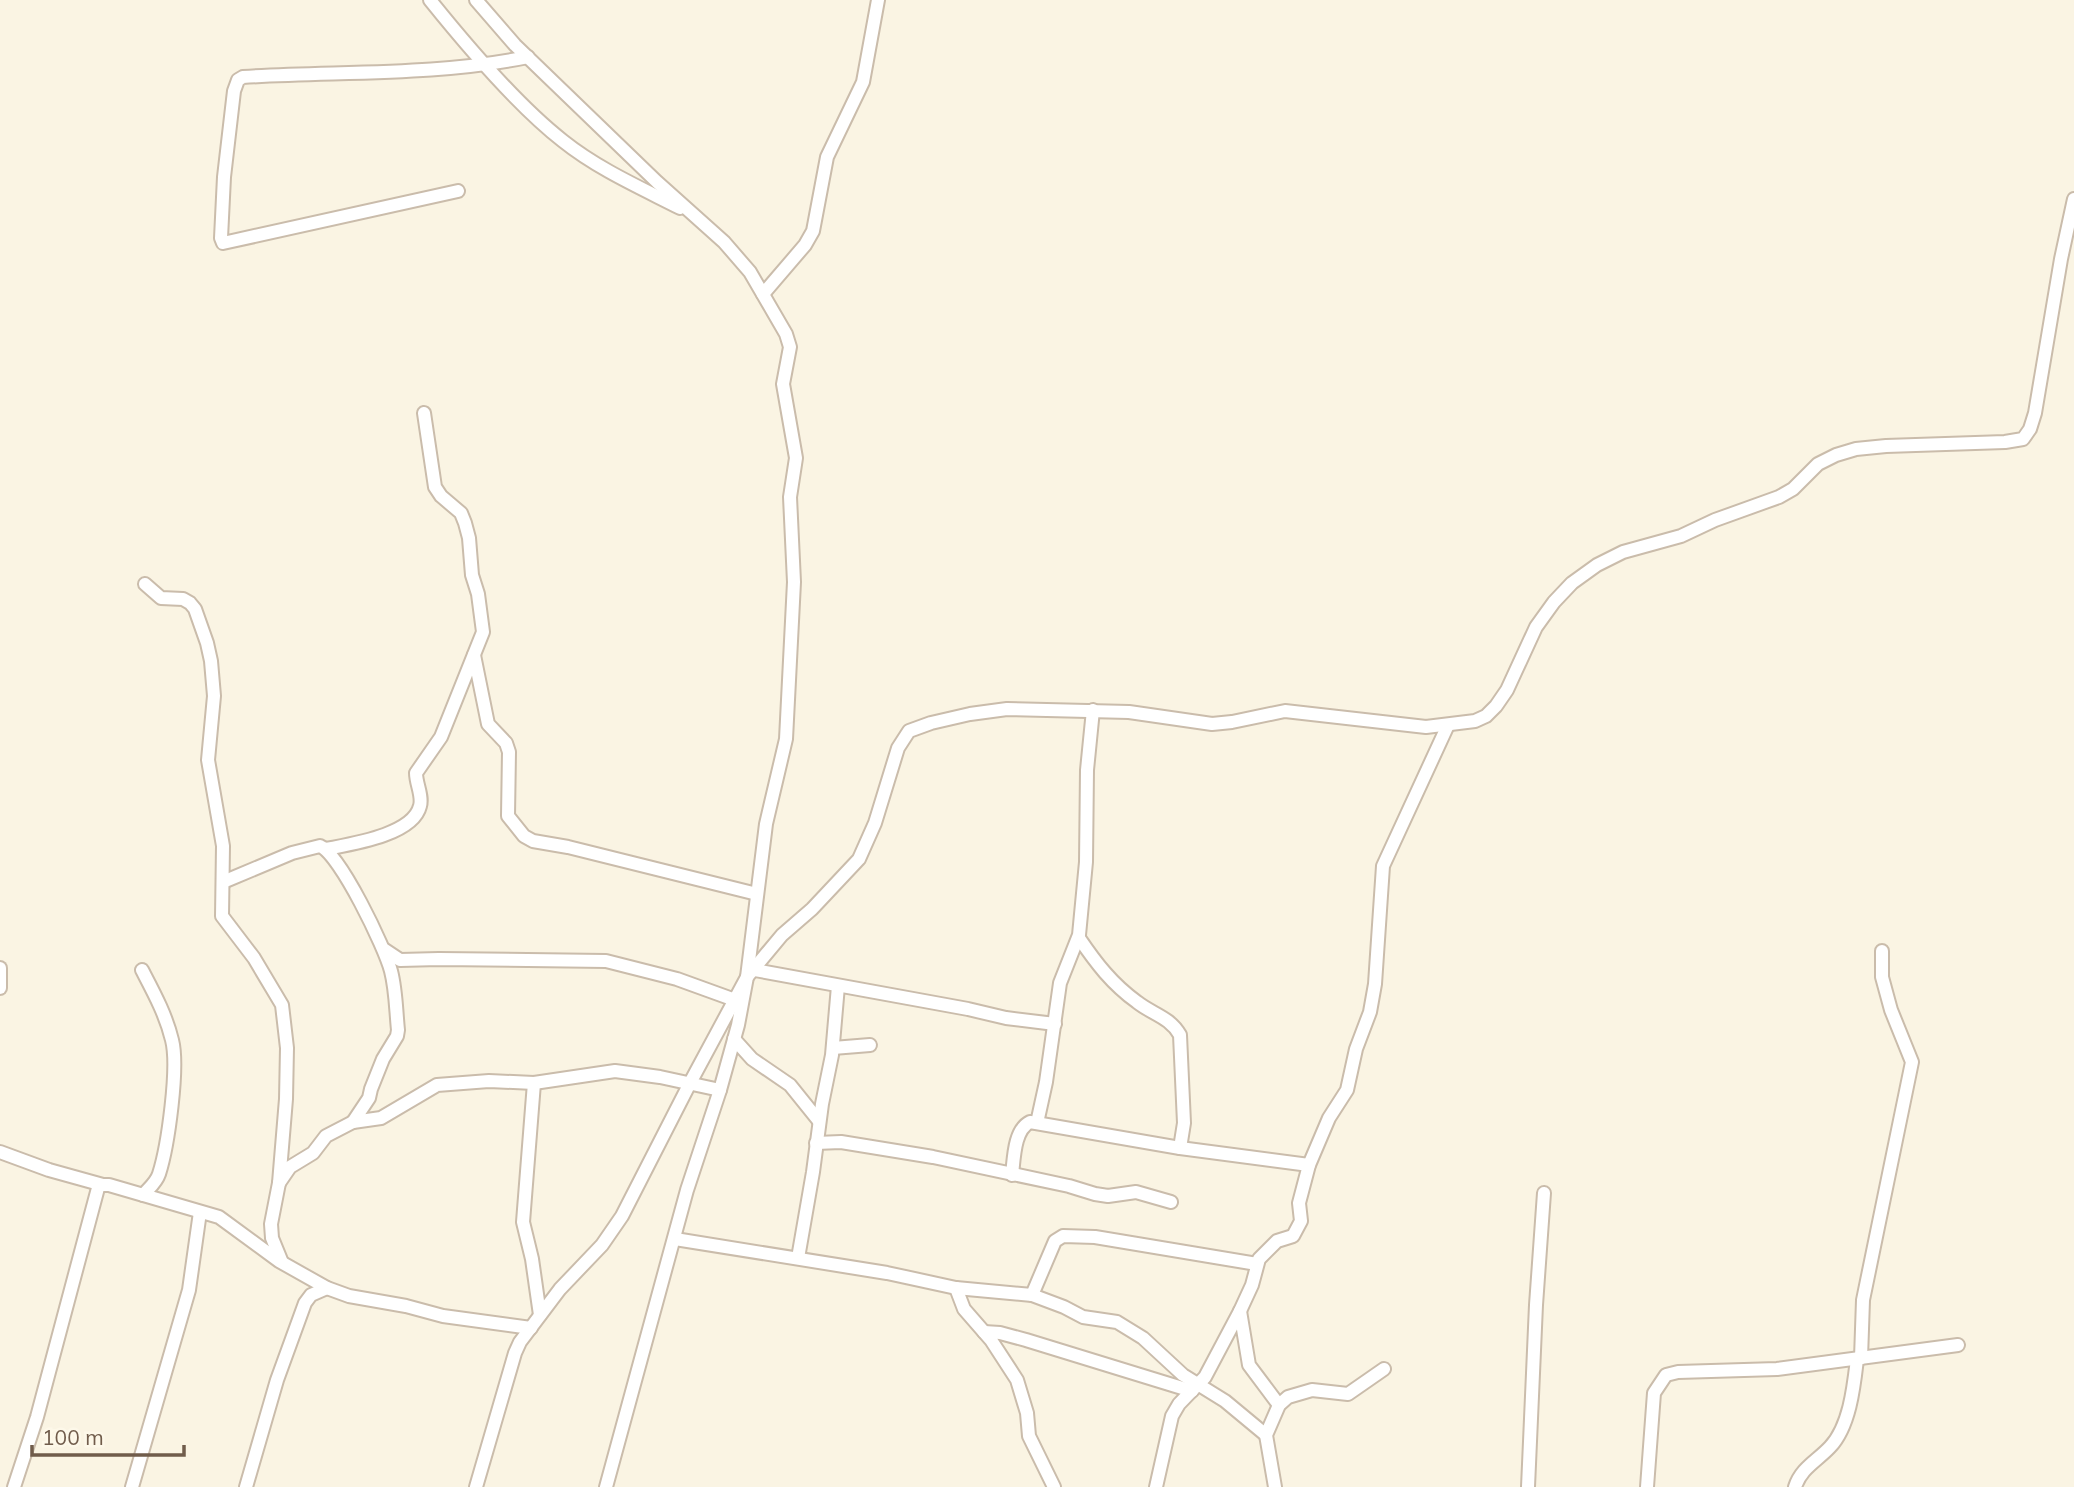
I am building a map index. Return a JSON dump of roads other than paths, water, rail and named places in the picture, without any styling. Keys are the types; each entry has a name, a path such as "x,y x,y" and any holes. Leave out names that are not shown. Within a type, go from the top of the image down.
{"street":[{"path":"430,0 528,110 563,141 586,157 696,217"},
{"path":"476,0 528,57 724,242 750,272 763,293 789,343 790,351 783,384 796,457 790,496 794,582 786,739 766,824 751,973 720,1090 687,1190 606,1487"},
{"path":"763,293 805,245 813,231 827,157 863,82 878,0"},
{"path":"458,191 223,243 221,238 229,129 234,91 240,78 485,64 528,57"},
{"path":"476,1487 514,1353 560,1289 602,1245 622,1216 690,1083 751,973 782,935 812,909 859,859 875,823 898,748 909,731 931,723 1007,709 1129,712 1212,724 1285,711 1426,727 1463,723 1486,716 1507,690 1536,627 1554,602 1572,583 1597,565 1623,552 1681,536 1715,520 1779,497 1793,489 1818,464 1856,449 2023,439 2030,429 2035,413 2074,199"},
{"path":"326,849 369,840 409,823 416,816 421,801 416,773 441,737 483,632 478,594 472,575 469,538 461,513 441,496 435,487 424,413"},
{"path":"145,584 161,598 183,599 190,603 195,609 207,643 214,696 208,760 222,833 222,916 254,958 282,1005 287,1065 279,1183 272,1231 275,1248 282,1263"},
{"path":"474,654 488,724 506,743 509,752 508,816 524,836 533,841 568,847 757,894"},
{"path":"1037,1123 1060,983 1079,938 1086,862 1087,770 1093,710"},
{"path":"1156,1487 1172,1416 1182,1399 1205,1377 1240,1311 1252,1285 1257,1264 1266,1250 1277,1241 1294,1235 1301,1221 1299,1203 1309,1165 1329,1118 1347,1090 1356,1049 1370,1012 1375,984 1384,866 1448,725"},
{"path":"223,882 292,853 320,846 326,849 351,884 392,974 398,1034 383,1059 370,1088 369,1098 354,1122"},
{"path":"1079,938 1108,979 1139,1004 1159,1014 1175,1027 1180,1035 1184,1123 1180,1148"},
{"path":"382,948 400,960 606,961 677,979 735,1000"},
{"path":"1795,1487 1802,1473 1831,1446 1840,1431 1850,1402 1859,1358 1863,1300 1912,1062 1891,1010 1882,977 1882,951"},
{"path":"0,968 0,988"},
{"path":"142,971 163,1013 173,1049 171,1094 162,1164 155,1183 143,1195"},
{"path":"751,973 838,986 1006,1018 1055,1024"},
{"path":"798,1258 832,1048 838,986"},
{"path":"734,1039 752,1059 790,1085 819,1121"},
{"path":"832,1048 870,1045"},
{"path":"279,1183 290,1167 313,1153 326,1136 333,1135 354,1122 381,1118 437,1085 489,1081 534,1083 615,1072 720,1090"},
{"path":"534,1083 523,1222 533,1259 540,1315"},
{"path":"1012,1175 1020,1134 1023,1126 1030,1122 1180,1148 1309,1165"},
{"path":"816,1143 841,1142 933,1157 1095,1194 1108,1196 1136,1192 1171,1202"},
{"path":"0,1152 49,1170 219,1217 282,1263 327,1288 349,1296 443,1316 531,1328"},
{"path":"14,1487 37,1418 98,1188 103,1185"},
{"path":"1528,1487 1544,1193"},
{"path":"132,1487 189,1290 200,1212"},
{"path":"1032,1296 1055,1241 1063,1236 1095,1237 1257,1264"},
{"path":"675,1239 887,1273 956,1288 1032,1296 1083,1317 1119,1322 1143,1338 1195,1388"},
{"path":"246,1487 277,1380 305,1303 311,1295 327,1288"},
{"path":"956,1288 964,1309 984,1332 1017,1380 1027,1413 1029,1436 1054,1487"},
{"path":"1240,1311 1249,1365 1279,1405"},
{"path":"984,1332 1000,1333 1195,1388 1225,1401 1266,1435"},
{"path":"1647,1487 1654,1393 1666,1375 1678,1372 1777,1369 1958,1345"},
{"path":"1275,1487 1266,1435 1279,1405 1288,1397 1312,1391 1348,1394 1384,1369"}]}
